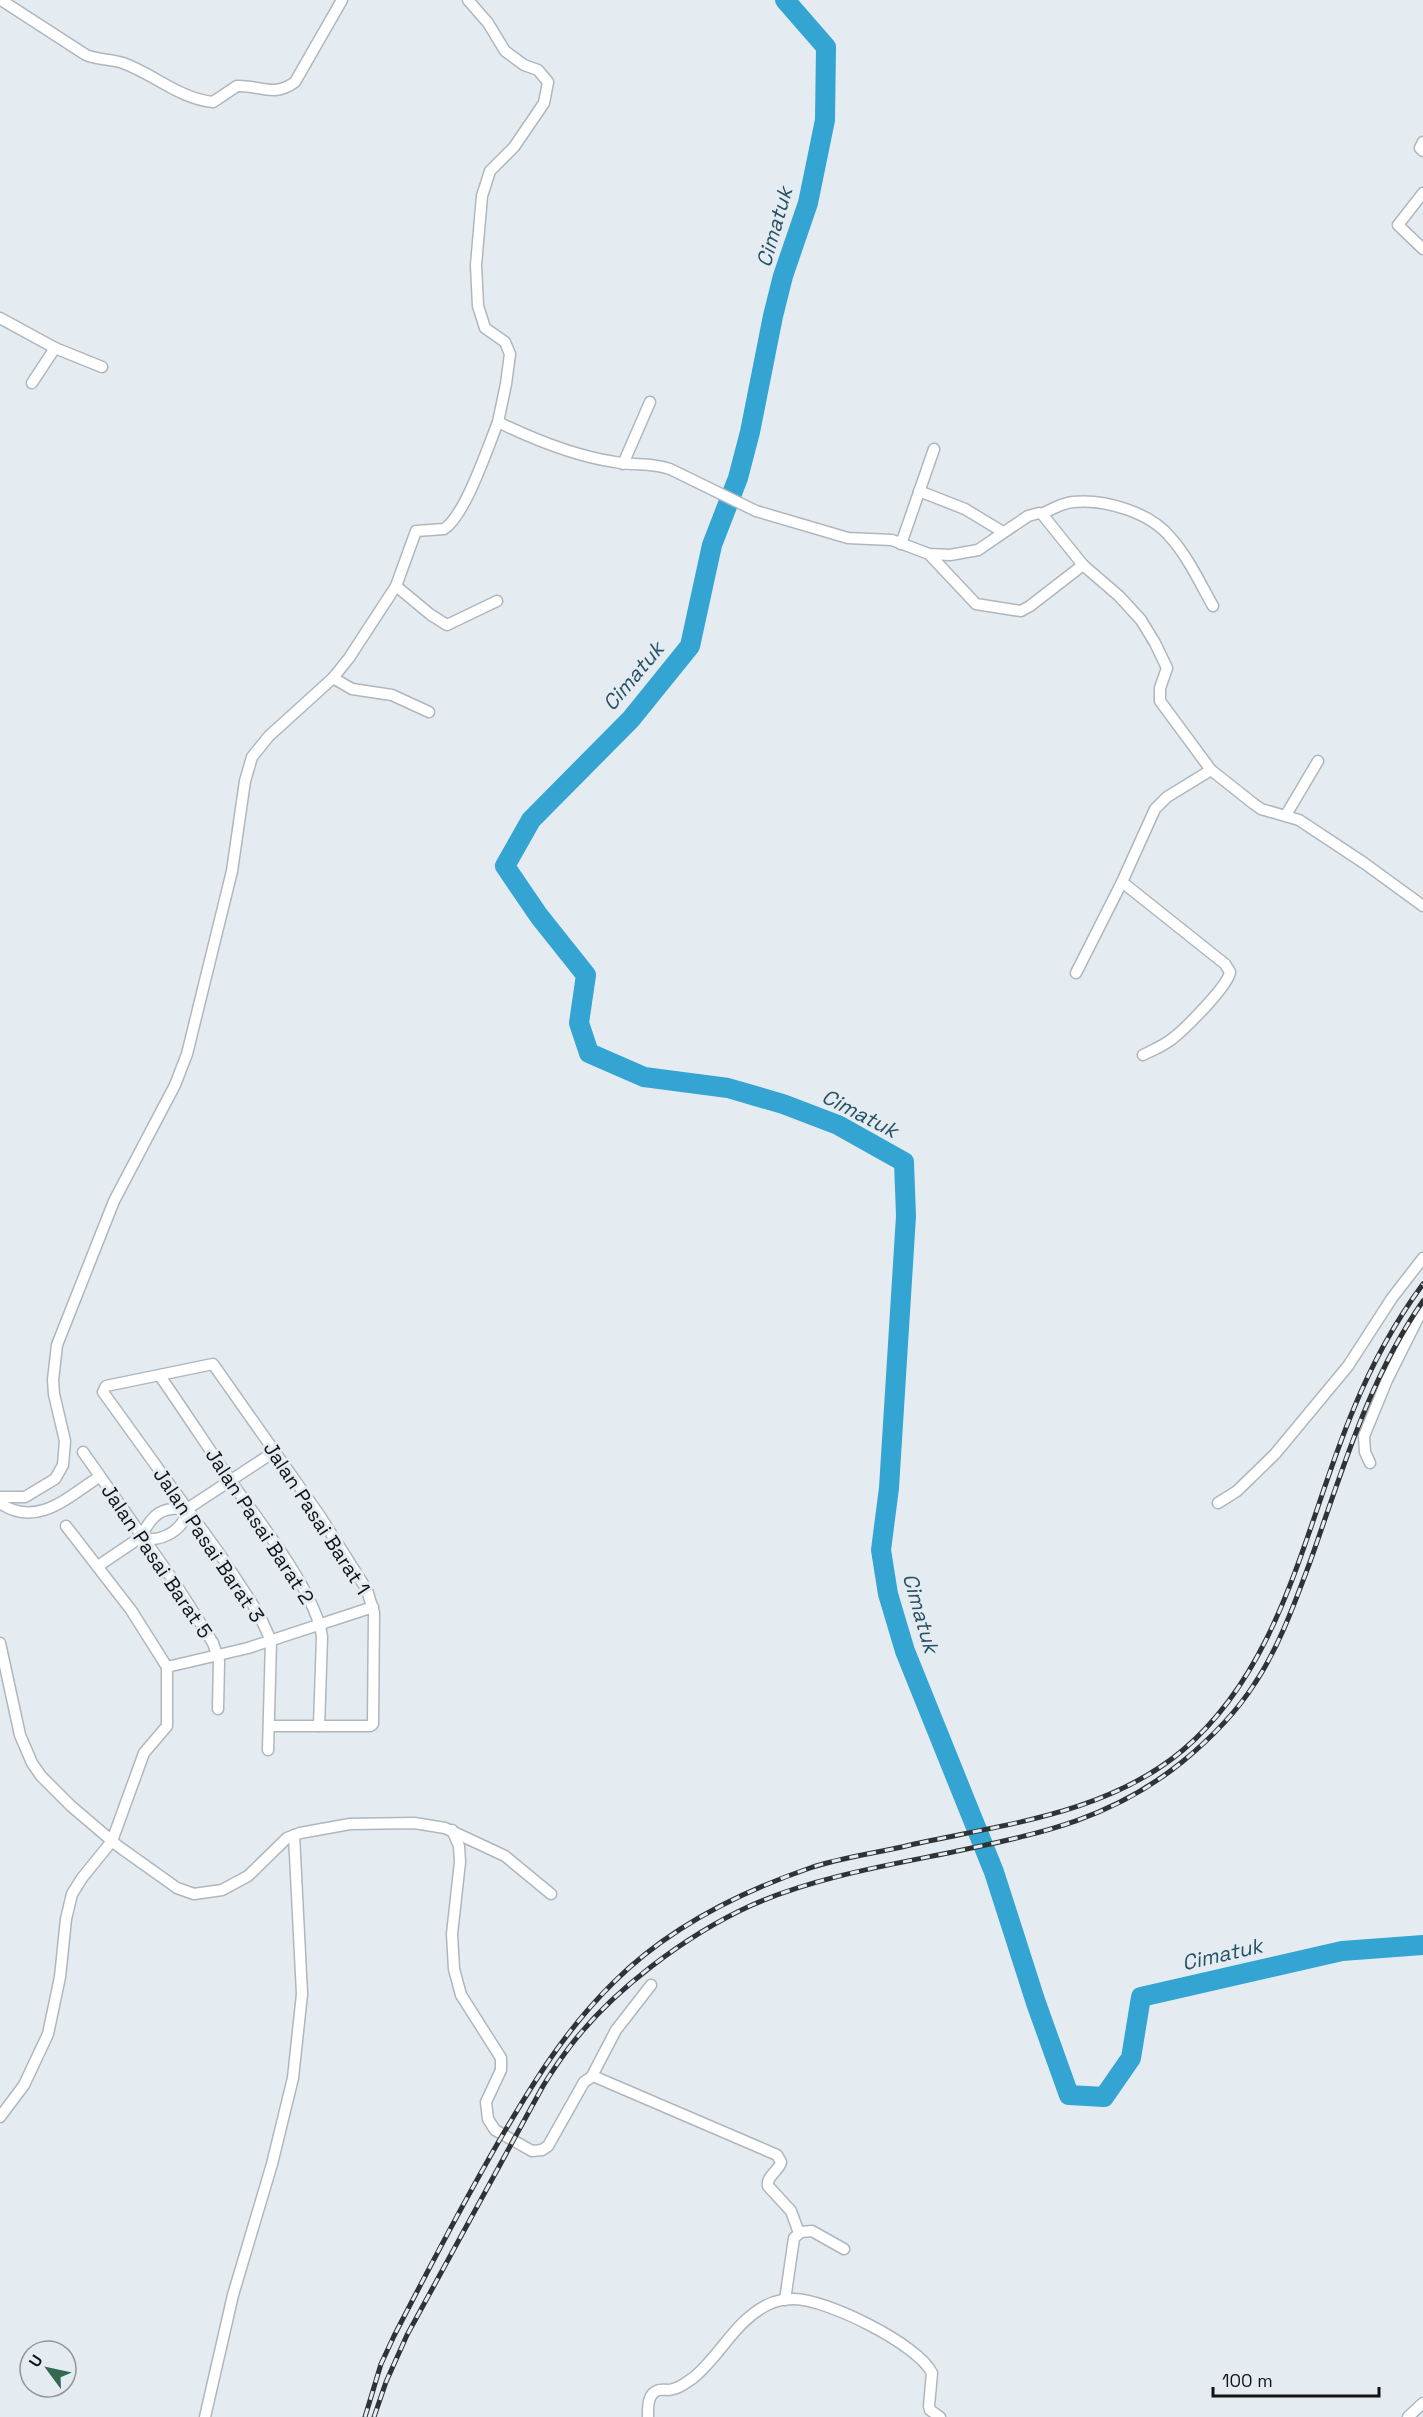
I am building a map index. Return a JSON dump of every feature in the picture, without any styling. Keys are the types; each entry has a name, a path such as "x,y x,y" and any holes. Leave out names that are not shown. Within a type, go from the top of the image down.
{"street":[{"path":"1,0 86,55 97,60 122,62 192,97 213,102 237,86 275,91 285,90 295,82 342,0"},
{"path":"0,1497 25,1497 49,1484 62,1469 65,1441 53,1380 57,1345 114,1201 175,1085 187,1054 231,871 248,768 258,748 268,736 333,678 349,658 396,586 416,531 444,529 453,521 478,471 498,422 510,354 507,345 485,328 478,306 476,265 483,196 490,171 514,147 544,103 548,82 538,70 524,65 506,51 488,23 468,0"},
{"path":"1423,142 1420,148 1423,151"},
{"path":"1423,193 1398,225 1423,249"},
{"path":"0,318 55,348 102,368"},
{"path":"32,382 55,348"},
{"path":"623,464 650,402"},
{"path":"498,422 550,445 598,459 623,464 657,464 756,511 848,538 890,540 929,554 950,555 973,552 1028,516 1042,514 1067,503 1090,503 1117,507 1150,520 1172,538 1213,606"},
{"path":"900,544 934,448"},
{"path":"919,491 965,510 1003,532"},
{"path":"1042,514 1083,565 1119,596 1147,630 1167,669 1160,688 1160,701 1211,770 1261,809 1299,820 1423,906"},
{"path":"929,554 976,604 1014,610 1030,606 1083,565"},
{"path":"396,586 447,625 497,601"},
{"path":"333,678 352,688 392,695 429,712"},
{"path":"1286,815 1318,761"},
{"path":"1076,973 1160,802 1211,770"},
{"path":"1122,882 1225,964 1230,972 1220,991 1177,1035 1143,1055"},
{"path":"1218,1503 1237,1491 1275,1454 1348,1366 1392,1298 1423,1258"},
{"path":"1370,1463 1365,1452 1364,1436 1387,1380 1423,1308"},
{"name":"Jalan Pasai Barat 1","path":"160,1376 213,1364 326,1526 367,1590 373,1607 373,1724 370,1726 319,1726"},
{"name":"Jalan Pasai Barat 3","path":"160,1376 106,1386 104,1390 259,1614 271,1641 268,1750"},
{"name":"Jalan Pasai Barat 2","path":"160,1376 312,1604 320,1623 322,1637 319,1726"},
{"name":"Jalan Pasai Barat 5","path":"83,1452 199,1618 213,1643 219,1661 218,1709"},
{"path":"98,1566 141,1537 150,1522 161,1511 171,1507 187,1509 274,1452"},
{"path":"0,1503 10,1511 23,1513 44,1510 64,1501 99,1477"},
{"path":"141,1537 151,1541 168,1535 183,1522 187,1509"},
{"path":"0,2117 24,2085 48,2034 60,1977 66,1919 72,1894 112,1840 144,1753 167,1726 167,1667 131,1610 66,1526"},
{"path":"167,1667 217,1657 373,1607"},
{"path":"0,1643 18,1728 32,1762 53,1788 112,1840 168,1883 182,1890 200,1894 222,1890 240,1881 294,1835 350,1824 414,1823 452,1830 505,1856 551,1894"},
{"path":"270,1726 319,1726"},
{"path":"452,1830 459,1846 460,1862 452,1934 454,1969 461,1995 501,2058 501,2070 486,2102 488,2120 495,2130 532,2151 542,2150 552,2141 584,2082 592,2076 595,2066 616,2030 651,1985"},
{"path":"205,2417 232,2295 272,2164 293,2078 302,1994 294,1835"},
{"path":"592,2076 777,2156 781,2162 780,2168 769,2178 768,2186 791,2211 799,2233"},
{"path":"785,2300 794,2238 799,2233 812,2231 844,2249"},
{"path":"648,2417 649,2400 655,2392 674,2389 687,2382 701,2370 747,2318 766,2305 796,2299 861,2320 919,2356 933,2373 929,2406 930,2410 940,2417"},
{"path":"1408,2417 1423,2403"}],"waterway":[{"name":"Cimatuk","path":"785,0 826,47 825,120 808,203 783,276 773,316 750,432 738,478 712,545 690,646 631,719 531,820 505,866 539,916 586,975 579,1023 589,1053 644,1077 728,1088 783,1104 838,1125 904,1162 906,1216 889,1488 881,1550 888,1594 905,1651 994,1872 1036,2003 1069,2095 1104,2097 1131,2058 1141,1997 1342,1951 1423,1945"}],"railway":[{"path":"365,2417 381,2364 394,2336 458,2213 512,2119 565,2038 596,2000 635,1963 657,1945 706,1914 757,1888 810,1868 847,1858 1018,1823 1088,1803 1122,1789 1153,1772 1183,1750 1217,1715 1245,1677 1269,1635 1288,1590 1361,1392 1376,1359 1423,1284"},
{"path":"374,2417 386,2382 407,2335 543,2086 586,2027 651,1966 727,1917 799,1887 874,1868 1012,1839 1099,1812 1155,1782 1192,1754 1222,1726 1255,1683 1279,1639 1358,1427 1387,1362 1423,1301"}]}
